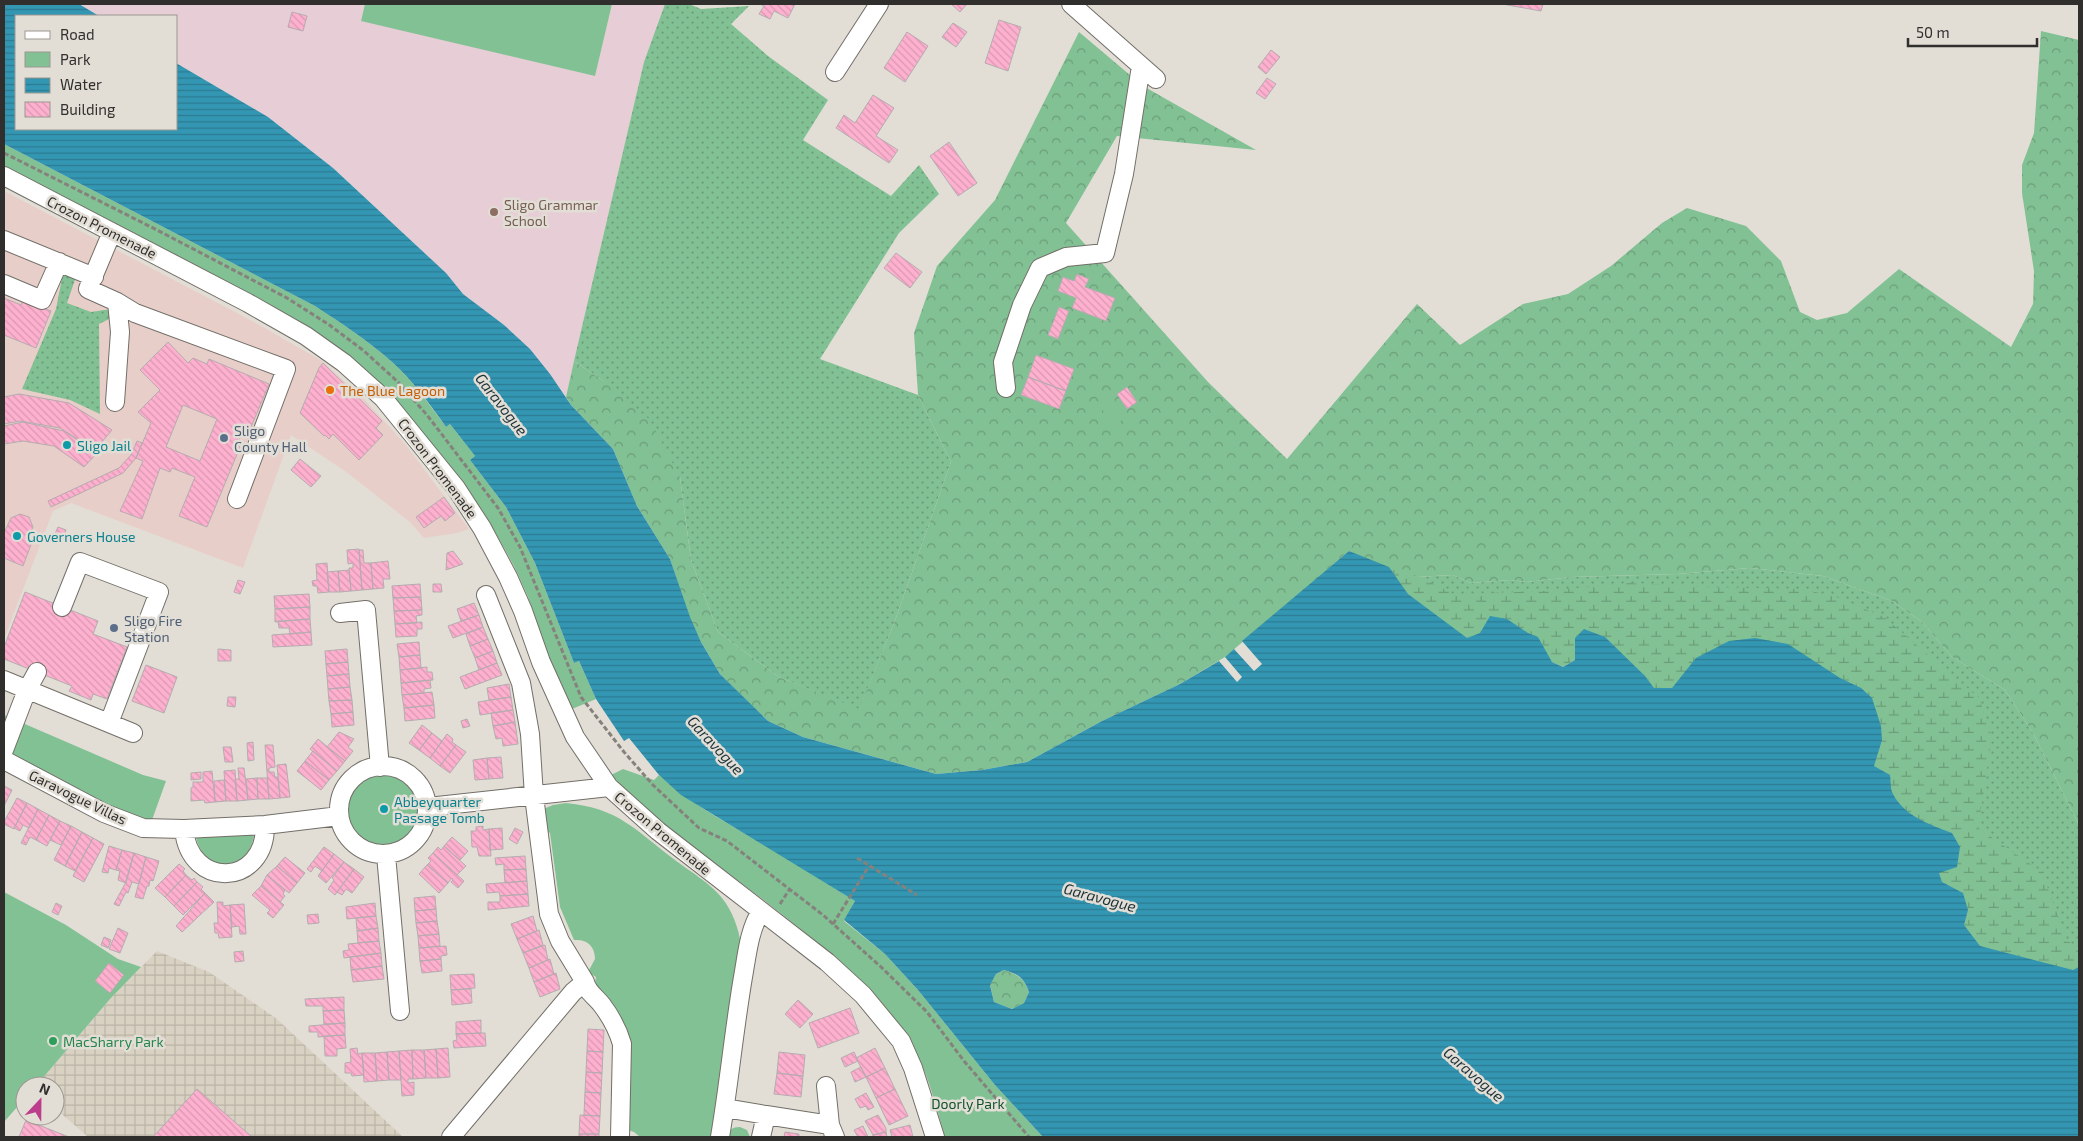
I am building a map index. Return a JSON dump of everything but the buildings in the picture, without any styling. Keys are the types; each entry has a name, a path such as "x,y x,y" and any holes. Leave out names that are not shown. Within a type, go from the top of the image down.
{"street":[{"path":"835,72 879,4"},
{"path":"1072,4 1156,80"},
{"path":"1006,388 1003,362 1022,305 1040,268 1066,257 1105,253 1124,174 1141,66"},
{"name":"Crozon Promenade","path":"4,176 248,303 306,336 344,363 383,398 456,488 482,528 508,576 541,662 575,737 609,787 658,831 761,911"},
{"path":"112,232 88,289 117,302 135,313 286,370 237,499"},
{"path":"4,240 94,276"},
{"path":"4,284 42,300 59,262"},
{"path":"115,402 120,332 117,302"},
{"path":"62,606 80,562 159,592 109,723"},
{"path":"486,595 522,683 530,734 534,796 549,914 560,941 583,979 586,988 602,1004 618,1030 622,1044 620,1137"},
{"path":"340,613 366,610 380,766"},
{"path":"4,750 27,690 37,672"},
{"path":"4,680 133,733"},
{"name":"Garavogue Villas","path":"4,760 104,812 143,828 184,829 265,825 339,816"},
{"path":"380,766 400,769 414,778 423,790 428,807 425,826 416,840 405,849 386,855 367,852 354,844 344,832 339,816 340,801 346,786 359,773 380,766"},
{"path":"428,807 609,787"},
{"path":"184,829 185,843 191,856 213,872 227,873 240,870 252,863 260,852 265,838 265,825"},
{"path":"386,855 400,1011"},
{"path":"720,1137 747,954 755,920 761,911 827,962 862,995 901,1041 913,1068 935,1137"},
{"path":"451,1137 583,979"},
{"path":"725,1108 766,1114 833,1131 826,1086"},
{"path":"762,1137 766,1114"}],"path":[{"path":"426,415 498,508 520,547 581,698 624,752 653,784 699,828 727,842 833,924 880,966 927,1012 964,1061 1029,1137"},
{"path":"857,858 917,895"},
{"path":"833,924 869,866"}],"shaded area":[{"name":"Sligo Grammar School","path":"79,4 365,4 361,20 595,76 612,4 665,4 644,62 566,397 530,349 463,294 446,273 333,168 268,117 178,64 178,15 97,15"},
{"path":"4,191 256,323 322,361 365,400 405,444 469,529 457,533 424,538 410,522 345,471 291,435 243,568 71,503 53,511 4,639"},
{"path":"157,951 209,972 277,1019 403,1137 88,1137 65,1117 65,1076 45,1076 110,999"}],"green space":[{"path":"365,4 612,4 595,76 361,21"},
{"path":"665,4 689,4 701,9 749,6 731,24 768,56 828,100 803,140 891,196 919,165 939,194 899,233 820,359 918,395 951,462 893,626 859,710 779,677 718,632 691,560 680,477 602,380 574,361 644,62"},
{"path":"2041,31 2079,40 2079,825 2033,733 2005,690 1952,657 1922,622 1892,601 1823,576 1750,568 1677,574 1572,577 1526,582 1510,580 1471,583 1453,575 1397,578 1349,551 1225,657 1180,684 1102,721 1027,762 982,770 936,774 803,737 768,721 720,674 689,617 670,559 637,506 613,449 571,405 566,397 574,361 602,380 650,420 680,477 691,560 718,632 779,677 859,709 893,626 951,462 918,395 914,333 937,266 995,200 1079,32 1143,86 1256,150 1117,136 1066,223 1208,382 1287,459 1417,304 1460,345 1523,304 1568,294 1611,266 1662,223 1687,208 1746,226 1781,261 1800,312 1817,320 1847,313 1899,269 2011,347 2033,304 2034,271 2022,193 2022,165 2034,133"},
{"path":"4,144 315,306 363,339 399,368 446,427 450,424 475,456 470,460 506,507 535,563 574,663 579,661 596,699 572,709 562,692 544,648 528,597 514,566 490,523 448,465 388,390 323,337 247,292 4,166"},
{"path":"64,268 77,274 67,303 91,312 111,309 111,318 99,324 100,414 70,400 22,389 56,309"},
{"path":"1111,395 1126,417 1114,426 1098,404"},
{"path":"1400,568 1454,594 1547,591 1629,583 1800,589 1834,596 1884,617 1979,698 1992,737 1978,828 2042,872 2067,941 2079,947 2079,1137 1672,688 1654,688 1645,676 1575,660 1563,667 1552,662 1470,652 1378,575"},
{"path":"1750,568 1823,576 1892,601 1922,622 1952,657 2005,690 2033,733 2079,825 2079,967 1575,638 1397,578 1453,575 1471,583 1510,580 1526,582 1572,577 1677,574"},
{"path":"4,715 143,775 166,781 152,820 141,820 120,813 4,751"},
{"name":"Doorly Park","path":"623,769 654,780 659,775 705,810 855,901 844,921 885,954 918,990 995,1085 1043,1137 945,1137 930,1086 915,1049 885,1007 839,962 787,918 627,795 611,775"},
{"path":"383,773 397,776 409,784 417,796 420,810 417,824 409,836 397,844 383,847 369,844 357,836 349,824 346,810 349,796 357,784 369,776"},
{"path":"566,803 600,810 613,815 637,830 712,887 726,903 732,914 741,944 711,1137 640,1137 634,1132 624,1129 631,1049 594,989 596,977 588,972 595,959 594,950 586,942 574,940 560,907 550,833 543,828 541,810 553,805"},
{"path":"254,834 251,847 244,856 236,862 226,864 217,863 208,858 201,849 196,837"},
{"name":"MacSharry Park","path":"4,892 66,925 118,959 141,967 110,999 45,1076 15,1076 15,1109 4,1122"},
{"path":"1004,970 1020,978 1025,983 1029,992 1024,1003 1012,1009 994,1002 990,984 996,974"},
{"path":"740,1127 747,1130 750,1137 727,1137 731,1129"}],"water":[{"name":"Garavogue","path":"4,4 79,4 97,15 15,15 15,130 178,130 178,64 268,117 333,168 446,273 463,294 504,325 530,349 571,405 613,449 637,506 670,559 690,617 701,642 720,674 768,721 803,737 936,774 982,770 1027,762 1102,721 1180,684 1219,661 1237,682 1242,677 1225,657 1234,649 1254,671 1262,664 1242,641 1349,551 1389,567 1408,594 1467,638 1480,633 1490,616 1507,619 1528,633 1538,637 1552,662 1563,667 1575,660 1575,638 1584,629 1605,637 1645,676 1654,688 1672,688 1696,658 1729,641 1755,638 1788,644 1840,678 1861,688 1872,698 1881,726 1882,740 1874,766 1890,775 1892,792 1904,808 1919,819 1952,833 1960,847 1957,867 1939,873 1942,882 1963,893 1968,910 1964,925 1980,946 2073,970 2079,967 2079,1137 1043,1137 995,1085 918,990 885,954 844,920 855,901 681,795 659,775 629,738 624,741 596,699 579,661 574,663 535,563 506,507 470,460 475,456 450,424 446,427 399,368 382,353 315,306 4,144","holes":["1004,970 1017,975 1023,980 1029,992 1024,1003 1012,1009 994,1002 990,985 996,974"]}],"place":[{"name":"Sligo Grammar School","path":"494,212"},
{"name":"The Blue Lagoon","path":"330,390"},
{"name":"Sligo County Hall","path":"224,438"},
{"name":"Sligo Jail","path":"67,445"},
{"name":"Governers House","path":"17,536"},
{"name":"Sligo Fire Station","path":"114,628"},
{"name":"Abbeyquarter Passage Tomb","path":"384,809"},
{"name":"MacSharry Park","path":"53,1041"}]}
